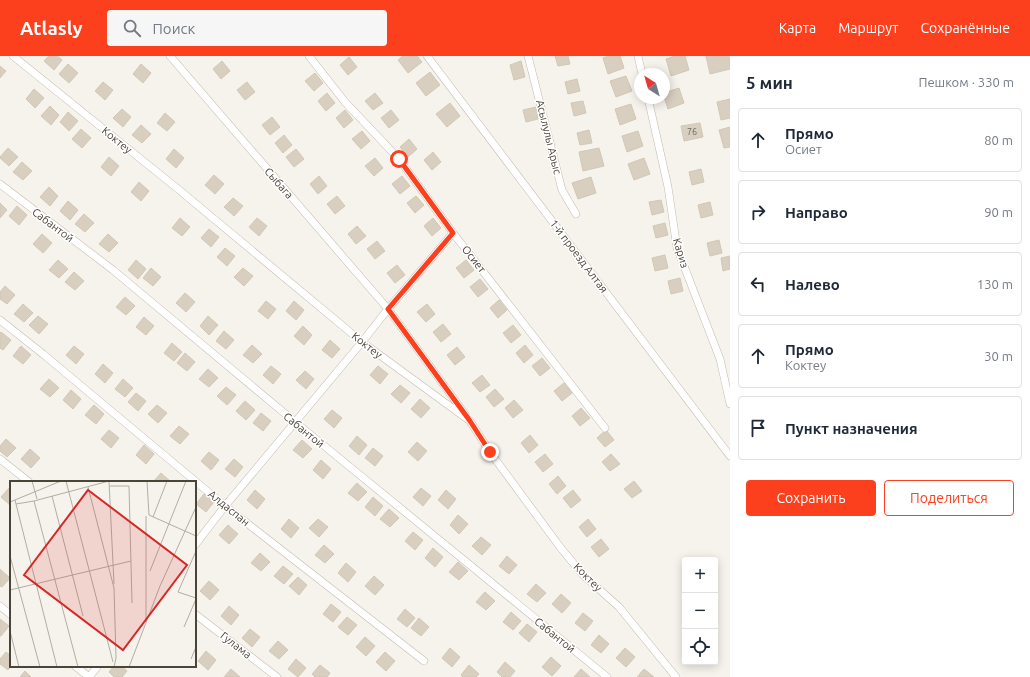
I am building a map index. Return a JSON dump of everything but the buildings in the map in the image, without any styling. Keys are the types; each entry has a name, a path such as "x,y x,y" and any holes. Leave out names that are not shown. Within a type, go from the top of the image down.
{"street":[{"name":"Коктеу","path":"13,56 178,189 362,342 470,421 490,452 583,575 620,607 676,677"},
{"name":"Сыбага","path":"170,56 388,309 470,421"},
{"name":"Осиет","path":"309,56 345,102 399,159 453,233 605,428"},
{"name":"1-й проезд Алтая","path":"427,56 730,456"},
{"name":"Асылулы Арыс","path":"528,56 562,190 576,214"},
{"path":"638,56 641,68"},
{"name":"Кариз","path":"649,104 668,187 677,248 720,359 730,404"},
{"name":"Сабантой","path":"0,184 113,270 295,422 607,677"},
{"path":"196,544 225,506 453,233"},
{"name":"Алдаспан","path":"0,320 195,481"},
{"path":"0,459 28,481"},
{"name":"Алдаспан","path":"196,482 424,661"},
{"path":"0,606 10,614"},
{"name":"Гулама","path":"196,615 277,677"},
{"path":"76,667 89,677 97,667"}],"route":[{"path":"399,159 453,233 388,309 470,421 490,452"}]}
